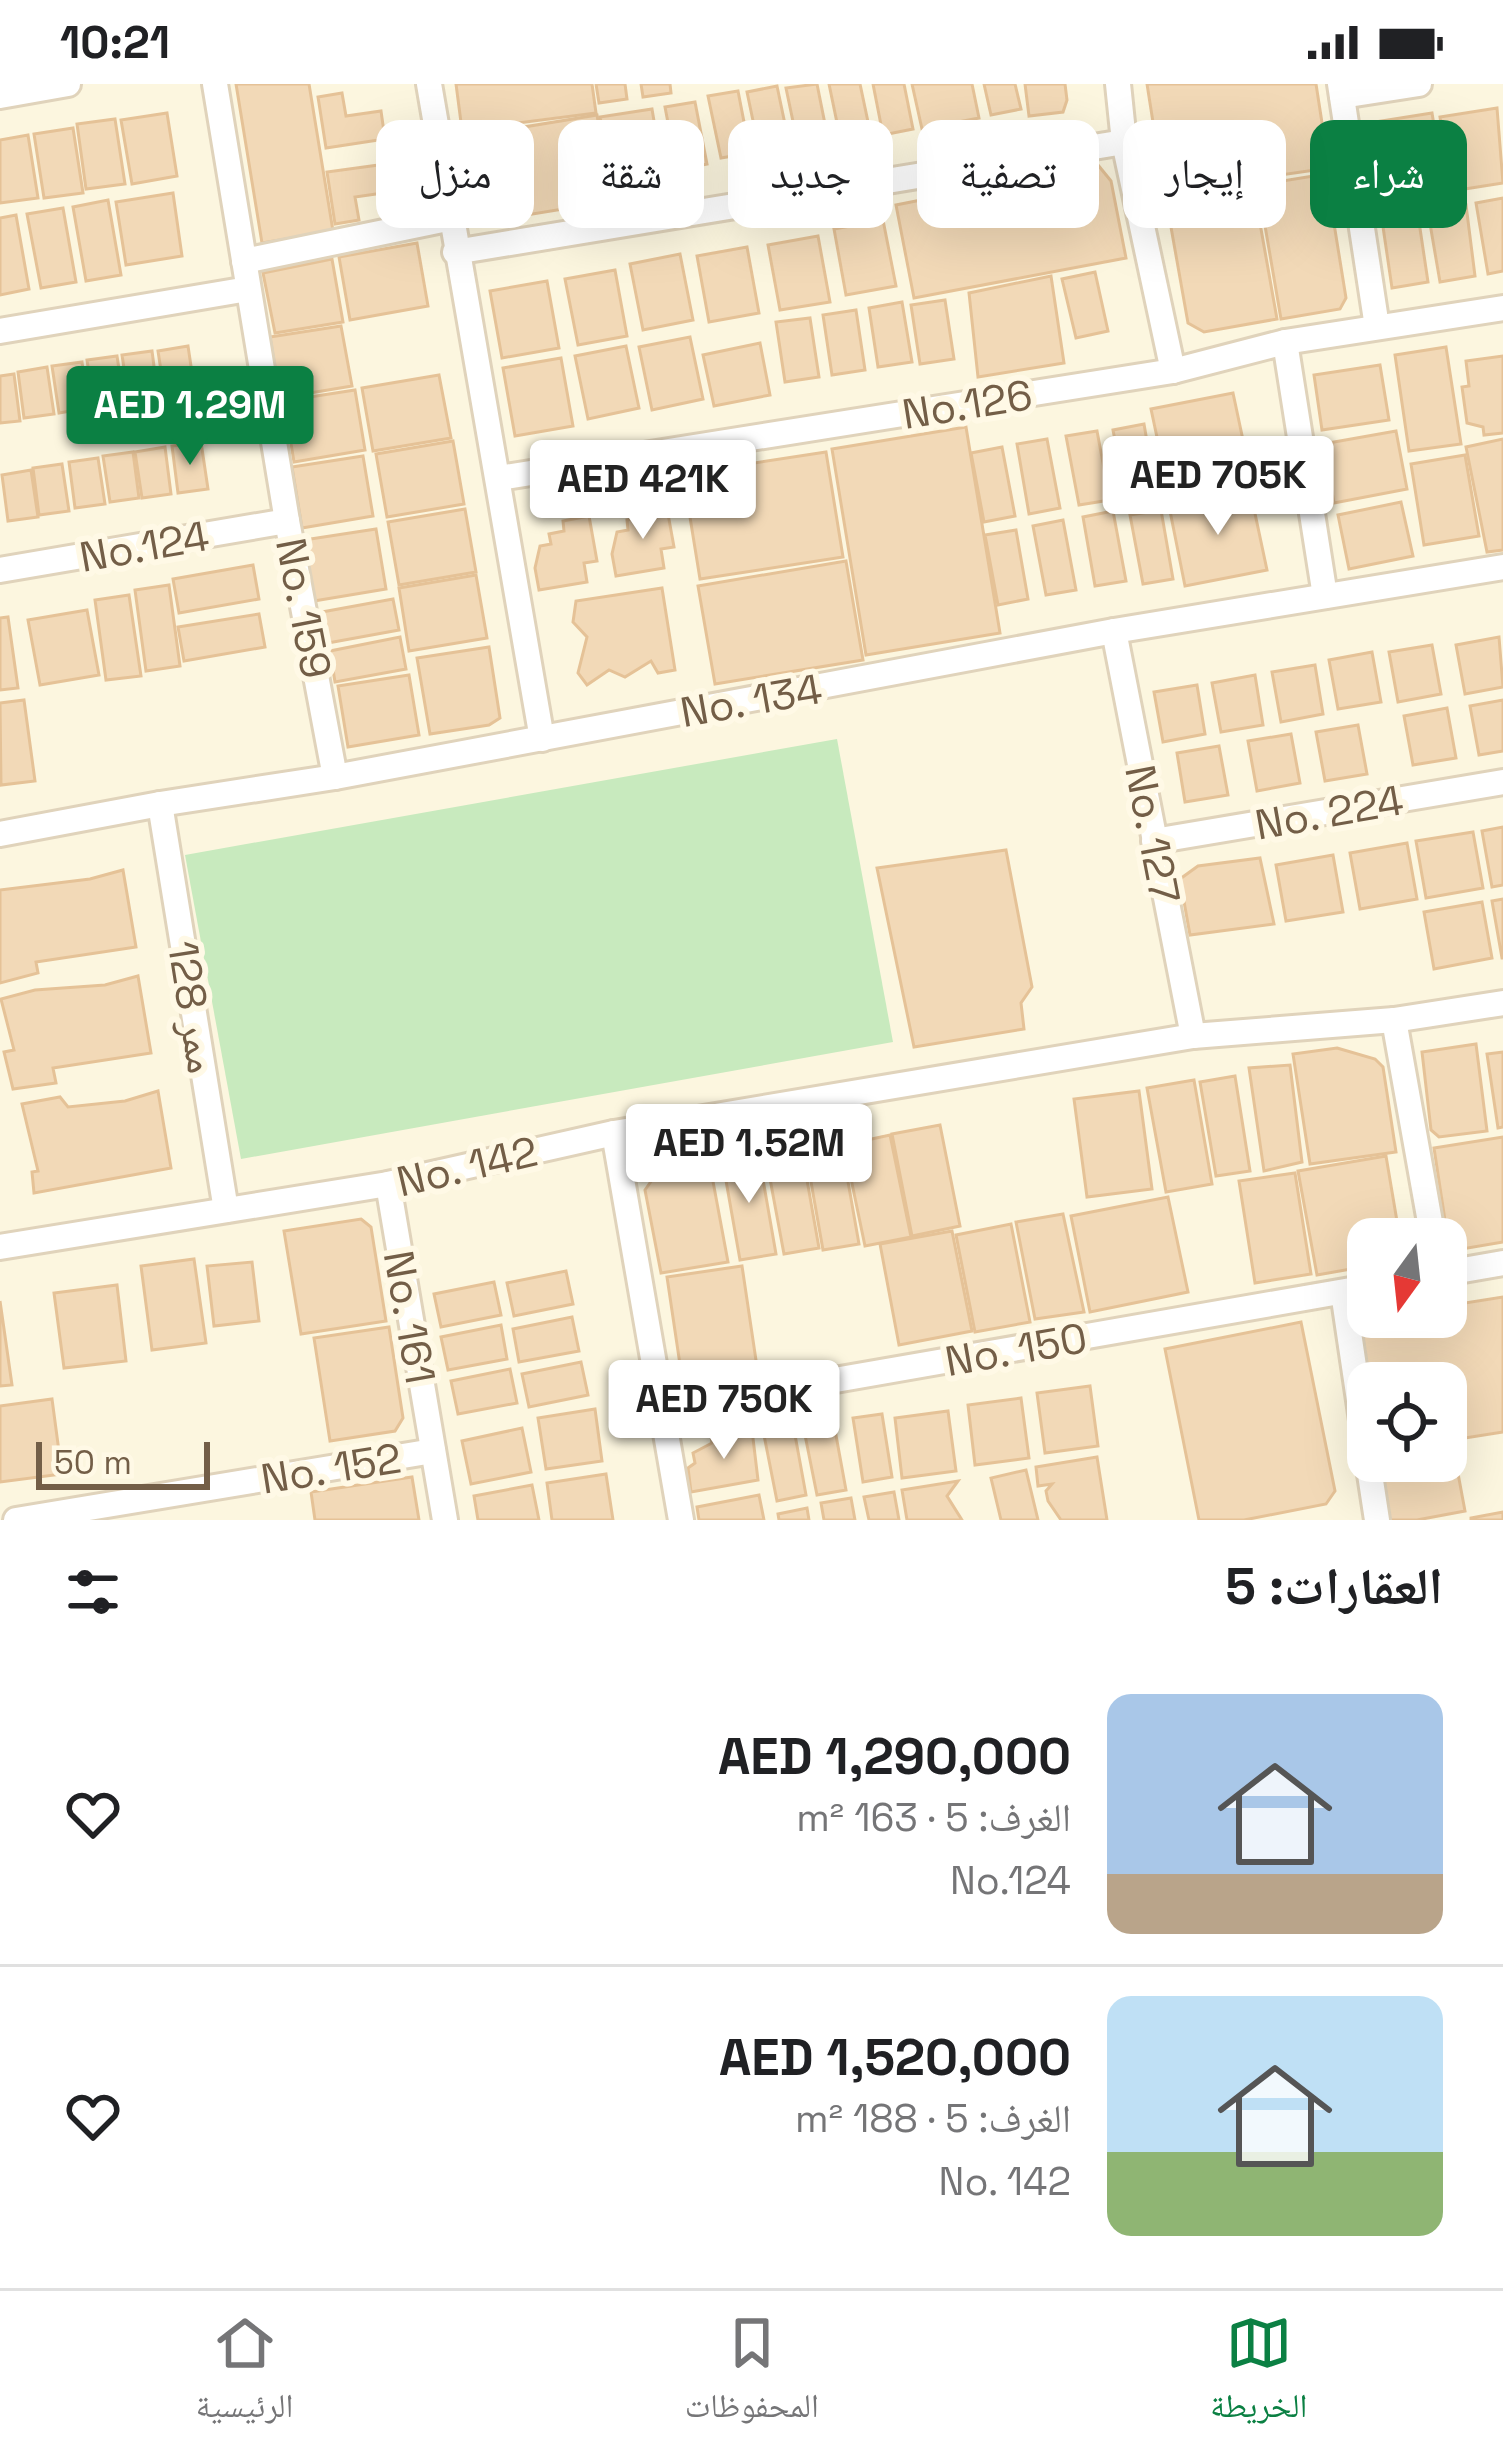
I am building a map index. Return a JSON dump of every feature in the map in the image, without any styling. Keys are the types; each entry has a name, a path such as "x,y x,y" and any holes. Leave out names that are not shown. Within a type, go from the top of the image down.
{"street":[{"path":"0,96 68,84"},
{"name":"No. 159","path":"215,84 287,521 335,777"},
{"path":"429,84 435,120"},
{"path":"1118,84 1123,132"},
{"path":"1377,327 1341,90 1420,84"},
{"path":"455,252 1123,142"},
{"path":"244,261 404,228"},
{"path":"453,228 542,739"},
{"path":"1142,228 1172,371"},
{"path":"0,331 248,289"},
{"name":"No.126","path":"499,478 1172,371 1285,342 1503,308"},
{"path":"1285,342 1324,596"},
{"name":"No.124","path":"0,570 287,521"},
{"name":"No. 134","path":"0,834 335,777 1114,631 1503,567"},
{"name":"No. 127","path":"1114,631 1193,1036"},
{"name":"No. 224","path":"1154,841 1503,782"},
{"name":"ممر 128","path":"160,804 226,1210"},
{"name":"No. 142","path":"0,1247 388,1184 614,1133 1193,1036 1394,1020 1503,1003"},
{"path":"1394,1020 1429,1218"},
{"path":"614,1133 681,1520"},
{"name":"No. 161","path":"388,1184 445,1520"},
{"path":"1467,1270 1503,1264"},
{"name":"No. 150","path":"663,1410 1347,1290"},
{"name":"No. 152","path":"16,1520 433,1451"},
{"path":"1371,1482 1377,1520"}],"green space":[{"path":"837,739 893,1042 241,1159 185,855"}],"building":[{"path":"236,84 309,84 333,231 262,243"},
{"path":"456,84 592,84 596,113 534,121 461,120"},
{"path":"596,84 625,84 627,99 599,103"},
{"path":"641,84 670,84 671,93 643,97"},
{"path":"817,84 824,120 793,120 786,88"},
{"path":"829,84 860,84 868,120 836,120"},
{"path":"873,84 904,84 913,129 893,133 893,120 880,120"},
{"path":"912,84 972,84 979,118 920,120"},
{"path":"984,84 1015,84 1021,109 991,115"},
{"path":"1025,84 1065,84 1063,112 1029,116"},
{"path":"1147,84 1316,84 1322,120 1310,120 1310,171 1286,174 1286,120 1153,120"},
{"path":"777,86 784,120 753,120 747,92"},
{"path":"738,91 744,120 728,120 728,157 721,158 708,96"},
{"path":"342,93 346,116 381,111 376,140 326,148 318,97"},
{"path":"695,102 698,120 667,120 665,107"},
{"path":"1497,108 1503,183 1467,189 1467,120 1440,117"},
{"path":"652,109 654,120 601,120"},
{"path":"167,113 177,176 132,184 121,120"},
{"path":"1432,113 1433,120 1388,120"},
{"path":"115,119 125,184 86,189 77,124"},
{"path":"558,121 558,210 534,214 534,125"},
{"path":"73,128 83,193 44,198 34,134"},
{"path":"28,135 38,198 0,203 0,140"},
{"path":"376,165 376,194 355,197 359,220 335,224 327,172"},
{"path":"1099,166 1111,181 1126,258 914,298 896,205 917,201 917,228 1099,228"},
{"path":"1310,177 1310,228 1335,228 1346,298 1340,309 1281,319 1265,228 1286,228 1286,180"},
{"path":"173,193 182,256 126,265 116,202"},
{"path":"1503,198 1503,271 1488,274 1476,203"},
{"path":"108,200 121,275 86,281 73,207"},
{"path":"63,208 76,282 41,288 27,214"},
{"path":"1467,213 1475,276 1440,282 1431,228 1467,228"},
{"path":"16,215 29,289 0,295 0,218"},
{"path":"885,228 896,286 846,295 834,229"},
{"path":"1171,228 1261,228 1277,319 1204,332 1188,323"},
{"path":"1383,228 1420,228 1428,282 1392,288"},
{"path":"818,236 830,302 780,310 768,245"},
{"path":"417,243 428,306 350,320 339,257"},
{"path":"747,247 759,313 709,322 697,256"},
{"path":"680,254 693,320 643,330 630,264"},
{"path":"332,259 343,322 275,333 263,273"},
{"path":"615,270 627,336 578,345 565,279"},
{"path":"1095,272 1108,331 1076,338 1062,279"},
{"path":"1051,276 1064,363 978,377 969,293"},
{"path":"547,281 559,348 502,358 490,291"},
{"path":"945,300 954,359 920,364 911,305"},
{"path":"902,302 912,362 878,367 869,308"},
{"path":"856,310 865,370 832,375 823,315"},
{"path":"810,318 819,377 785,382 776,322"},
{"path":"341,326 352,386 280,398 270,337"},
{"path":"690,337 703,399 652,410 639,347"},
{"path":"760,343 770,395 714,406 703,355"},
{"path":"188,346 195,393 165,397 158,351"},
{"path":"626,346 639,408 588,419 575,356"},
{"path":"1446,347 1461,444 1409,451 1395,355"},
{"path":"152,351 158,397 129,401 122,355"},
{"path":"117,356 124,402 94,406 87,360"},
{"path":"1503,356 1503,433 1484,435 1483,427 1467,423 1462,387 1469,386 1466,361"},
{"path":"561,358 573,426 515,436 503,368"},
{"path":"82,362 88,408 59,413 52,366"},
{"path":"1380,365 1389,420 1322,430 1314,375"},
{"path":"47,367 54,414 24,418 18,372"},
{"path":"14,374 20,421 0,423 0,376"},
{"path":"439,375 451,438 373,451 362,388"},
{"path":"355,390 365,450 294,462 284,401"},
{"path":"1233,393 1250,473 1168,489 1151,409"},
{"path":"1144,424 1156,494 1126,499 1113,430"},
{"path":"966,427 1000,633 866,655 832,449"},
{"path":"1097,431 1110,500 1079,505 1066,436"},
{"path":"1396,431 1407,489 1334,503 1323,444"},
{"path":"1047,439 1060,508 1029,514 1017,444"},
{"path":"1503,439 1503,550 1487,552 1466,447"},
{"path":"453,441 464,504 387,517 376,454"},
{"path":"201,442 208,489 178,493 172,446"},
{"path":"165,447 171,494 142,498 135,452"},
{"path":"1002,447 1015,516 984,522 971,453"},
{"path":"133,452 139,498 110,502 103,456"},
{"path":"826,452 843,557 700,579 683,474"},
{"path":"1465,455 1479,536 1424,545 1411,464"},
{"path":"363,456 373,516 302,528 292,467"},
{"path":"98,458 105,504 75,508 69,462"},
{"path":"62,464 69,511 39,515 33,468"},
{"path":"31,470 38,517 8,521 2,475"},
{"path":"1250,490 1267,570 1185,586 1169,506"},
{"path":"1401,502 1413,556 1349,569 1338,515"},
{"path":"666,503 674,547 661,549 664,568 616,576 612,554 617,532 628,530 627,520 642,517 640,507"},
{"path":"465,509 476,572 399,585 388,522"},
{"path":"1161,510 1173,579 1143,584 1130,515"},
{"path":"1113,511 1126,581 1095,586 1083,517"},
{"path":"589,516 597,561 584,563 587,582 539,590 535,568 540,546 551,544 549,534 564,531 563,521"},
{"path":"1063,520 1076,590 1046,595 1033,526"},
{"path":"376,529 386,589 314,601 304,540"},
{"path":"1016,530 1028,599 998,605 985,535"},
{"path":"846,561 863,660 715,684 698,586"},
{"path":"253,565 259,599 179,613 173,579"},
{"path":"476,575 487,638 409,651 399,588"},
{"path":"169,585 180,666 146,671 135,590"},
{"path":"662,588 675,670 658,673 651,661 625,677 609,670 587,685 578,673 587,637 573,622 576,601"},
{"path":"129,595 141,676 106,680 95,600"},
{"path":"393,599 399,630 328,643 322,612"},
{"path":"87,610 99,675 40,685 28,620"},
{"path":"259,614 265,647 184,661 178,627"},
{"path":"8,617 18,688 0,690 0,618"},
{"path":"400,637 406,669 335,682 330,651"},
{"path":"1499,637 1503,687 1465,694 1456,645"},
{"path":"1432,645 1441,694 1398,702 1389,652"},
{"path":"489,647 500,718 489,725 430,734 417,658"},
{"path":"1372,652 1381,702 1338,709 1329,660"},
{"path":"1315,665 1323,714 1281,722 1272,672"},
{"path":"409,675 419,735 348,747 338,686"},
{"path":"1255,675 1263,725 1221,732 1212,683"},
{"path":"1197,685 1205,734 1163,742 1154,692"},
{"path":"24,700 35,781 1,785 0,703"},
{"path":"1503,700 1503,751 1479,755 1470,706"},
{"path":"1447,708 1456,758 1413,765 1404,716"},
{"path":"1358,725 1367,774 1325,781 1316,732"},
{"path":"1291,734 1300,783 1257,791 1248,741"},
{"path":"1219,746 1228,795 1185,802 1177,753"},
{"path":"1503,827 1503,885 1492,887 1482,831"},
{"path":"1473,832 1483,888 1426,898 1416,841"},
{"path":"1407,843 1417,899 1360,909 1350,853"},
{"path":"1006,850 1032,987 1021,1003 1024,1029 914,1047 877,868"},
{"path":"1333,855 1343,912 1286,921 1276,865"},
{"path":"1260,858 1274,924 1190,935 1180,879 1198,866"},
{"path":"123,870 136,947 36,962 38,973 0,983 0,890"},
{"path":"1503,899 1503,958 1502,958 1492,901"},
{"path":"1482,902 1492,958 1434,969 1424,912"},
{"path":"138,976 151,1053 53,1068 56,1083 13,1089 4,1052 14,1050 1,999"},
{"path":"1476,1044 1487,1131 1439,1137 1431,1130 1422,1052"},
{"path":"1337,1048 1375,1059 1383,1067 1396,1152 1310,1164 1293,1054"},
{"path":"1503,1052 1503,1127 1498,1128 1487,1054"},
{"path":"1290,1065 1302,1162 1264,1171 1249,1068"},
{"path":"1235,1076 1250,1171 1216,1176 1200,1082"},
{"path":"1194,1080 1212,1184 1166,1192 1147,1088"},
{"path":"158,1091 171,1168 34,1193 32,1172 38,1171 22,1104 60,1097 68,1107 125,1101"},
{"path":"1139,1091 1152,1189 1087,1197 1074,1099"},
{"path":"940,1125 960,1226 912,1236 892,1134"},
{"path":"890,1135 911,1237 865,1246 844,1145"},
{"path":"1503,1137 1503,1242 1467,1248 1467,1218 1445,1218 1434,1148"},
{"path":"841,1142 859,1244 823,1250 805,1148"},
{"path":"801,1146 819,1248 784,1254 765,1152"},
{"path":"758,1151 776,1254 740,1260 722,1158"},
{"path":"1386,1156 1396,1218 1347,1218 1347,1270 1317,1275 1298,1171"},
{"path":"709,1160 728,1262 661,1273 645,1190 657,1173"},
{"path":"1295,1173 1311,1274 1255,1283 1239,1181"},
{"path":"1168,1197 1188,1292 1090,1312 1071,1216"},
{"path":"1063,1214 1084,1312 1035,1319 1016,1222"},
{"path":"361,1219 371,1227 386,1321 301,1334 284,1231"},
{"path":"1011,1224 1030,1322 975,1332 956,1235"},
{"path":"952,1231 972,1331 899,1345 880,1244"},
{"path":"194,1259 206,1343 152,1350 141,1266"},
{"path":"252,1262 259,1321 214,1326 207,1266"},
{"path":"742,1266 757,1367 682,1378 667,1277"},
{"path":"566,1271 573,1304 514,1316 507,1283"},
{"path":"494,1282 501,1315 441,1327 434,1294"},
{"path":"117,1285 126,1361 64,1368 54,1293"},
{"path":"1503,1297 1503,1432 1467,1438 1467,1362 1366,1362 1362,1338 1467,1338 1467,1303"},
{"path":"0,1301 12,1385 0,1386"},
{"path":"572,1317 579,1351 519,1362 513,1329"},
{"path":"1301,1322 1335,1491 1326,1504 1244,1520 1199,1520 1165,1349"},
{"path":"501,1325 507,1359 448,1370 441,1337"},
{"path":"389,1327 403,1418 395,1431 330,1441 314,1338"},
{"path":"581,1362 588,1395 529,1407 522,1374"},
{"path":"510,1369 517,1403 458,1414 451,1381"},
{"path":"1090,1386 1098,1446 1045,1453 1037,1393"},
{"path":"1021,1398 1029,1458 975,1465 968,1405"},
{"path":"52,1399 62,1474 0,1482 0,1406"},
{"path":"595,1409 602,1461 546,1469 538,1418"},
{"path":"948,1411 956,1471 902,1478 895,1418"},
{"path":"882,1414 892,1477 863,1482 853,1418"},
{"path":"833,1419 846,1490 817,1495 803,1425"},
{"path":"793,1424 806,1495 777,1501 763,1430"},
{"path":"522,1428 531,1472 471,1484 462,1441"},
{"path":"752,1430 758,1480 691,1492 688,1468 695,1463 693,1453 712,1443 711,1435"},
{"path":"1097,1457 1107,1520 1061,1520 1048,1501 1046,1491 1052,1484 1038,1486 1036,1467"},
{"path":"1026,1470 1038,1520 1001,1520 991,1478"},
{"path":"606,1474 613,1520 552,1520 547,1483"},
{"path":"412,1477 419,1520 315,1520 311,1492"},
{"path":"958,1481 947,1496 962,1520 907,1520 902,1490"},
{"path":"1383,1482 1460,1482 1465,1511 1390,1520"},
{"path":"532,1485 539,1520 478,1520 474,1496"},
{"path":"894,1492 899,1520 869,1520 864,1497"},
{"path":"759,1495 764,1520 699,1520 697,1507"},
{"path":"851,1498 855,1520 824,1520 821,1503"},
{"path":"807,1508 809,1520 779,1520 778,1514"},
{"path":"1503,1512 1503,1520 1471,1520 1471,1518"}]}
